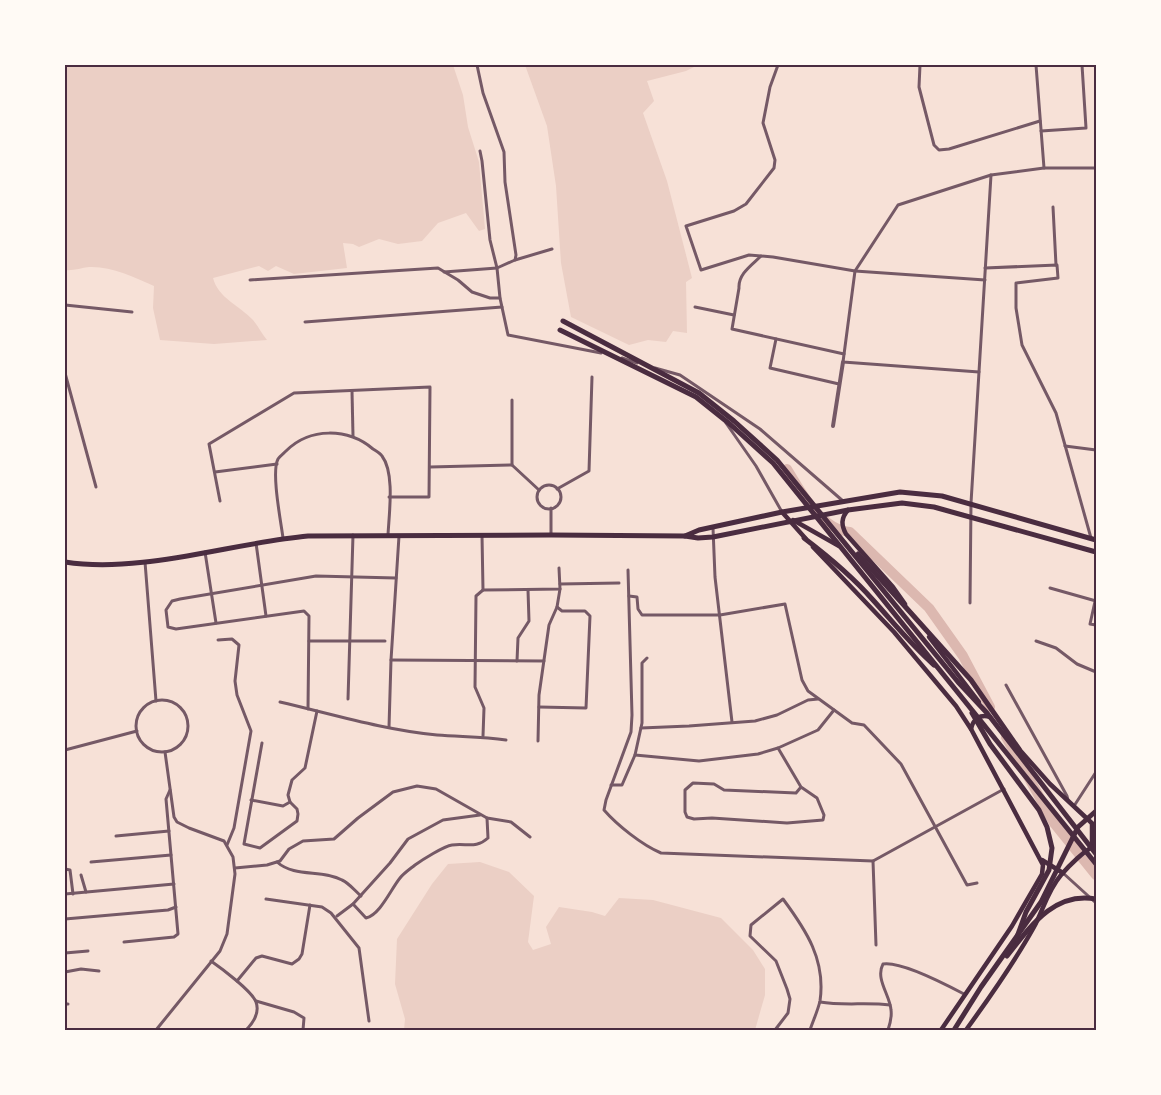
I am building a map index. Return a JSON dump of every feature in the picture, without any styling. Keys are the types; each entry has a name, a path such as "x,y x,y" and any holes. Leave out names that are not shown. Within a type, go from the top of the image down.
{"main road":[{"path":"563,321 699,393 734,421 777,460 958,682 987,713 1096,854"},
{"path":"560,330 696,397 731,425 773,463 1096,864"},
{"path":"685,536 782,512 886,494 910,493 942,496 971,503 1094,539"},
{"path":"65,562 86,564 145,562 283,538 353,535 685,536 698,538 712,537 848,510 902,503 934,508 1096,552"},
{"path":"848,510 842,518 846,534 893,587 965,684 994,719 1050,784 1094,825 1094,846 1069,866 1054,885 1034,927 966,1030"},
{"path":"782,512 824,539 868,559"},
{"path":"793,520 804,538 894,632 956,706 971,728 1041,859 1043,866 1042,874 1012,926 941,1030"},
{"path":"804,538 846,572 872,598 922,655 944,673"},
{"path":"858,554 971,680 1032,771"},
{"path":"960,694 990,744 1039,810 1047,827 1052,848 1049,870 1026,912 1017,937"},
{"path":"971,728 977,718 986,716 994,719"},
{"path":"954,1030 981,987 1041,902 1078,827 1096,811"},
{"path":"1041,859 1063,873"},
{"path":"981,987 1028,929 1059,903 1069,899 1084,897 1096,901"}],"street":[{"path":"477,65 483,93 504,152 505,182 516,255 514,260"},
{"path":"778,65 770,87 763,123 774,160 774,168 746,204 734,211 686,226 701,270 749,256 761,256 855,271 984,280"},
{"path":"920,65 919,87 934,145 938,150 949,150 1040,121"},
{"path":"1036,65 1044,168"},
{"path":"1041,131 1086,128 1082,65"},
{"path":"480,150 490,240 497,268 500,298 508,335 589,349 680,375 760,429 841,501"},
{"path":"833,426 855,271 898,205 990,176 1044,168 1096,168"},
{"path":"970,603 971,503 990,176"},
{"path":"1053,207 1058,278 1016,283 1016,308 1022,345 1056,413 1094,539"},
{"path":"444,272 497,268 514,260 552,249"},
{"path":"761,256 743,273 738,282 739,288 732,329 844,354"},
{"path":"985,268 1056,265"},
{"path":"250,280 438,268 458,280 472,292 490,298 500,298"},
{"path":"65,306 132,312"},
{"path":"305,322 502,307"},
{"path":"695,307 734,315"},
{"path":"776,339 770,368 839,384"},
{"path":"843,362 979,372"},
{"path":"65,374 96,487"},
{"path":"558,489 589,471 592,377"},
{"path":"220,501 209,444 294,393 430,387 429,497 389,497"},
{"path":"702,390 756,466 782,512"},
{"path":"352,391 353,436"},
{"path":"512,400 512,465"},
{"path":"283,538 275,475 278,459 293,444 313,435 338,433 353,436 366,443 382,456 390,476 388,535"},
{"path":"1065,446 1096,450"},
{"path":"215,472 277,464"},
{"path":"430,466 512,465 539,490"},
{"path":"548,485 558,489 560,500 555,507 543,507 538,501 537,493 539,490 548,485"},
{"path":"551,508 551,535"},
{"path":"712,528 715,577 732,722"},
{"path":"348,699 353,535"},
{"path":"389,727 399,535"},
{"path":"482,535 483,590"},
{"path":"256,543 266,616"},
{"path":"205,552 216,623"},
{"path":"145,562 156,701"},
{"path":"538,740 539,707 549,625 557,607 560,589 559,568"},
{"path":"628,570 631,732 611,785 604,810 610,818 650,849 660,853 873,861 1004,790"},
{"path":"308,708 309,616 304,610 176,629 168,627 166,610 172,601 316,576 396,578"},
{"path":"560,584 619,583"},
{"path":"1050,588 1096,600 1090,624 1096,625"},
{"path":"483,736 484,708 475,687 476,596 483,590 560,589"},
{"path":"517,661 518,638 528,621 528,590"},
{"path":"629,596 637,596 638,609 642,615 720,615 784,604 802,680 808,691 852,724 864,725 901,764 967,885 977,883"},
{"path":"539,707 586,708 590,616 585,611 562,612 557,607"},
{"path":"218,640 232,639 239,644 235,681 251,731 234,828 227,846"},
{"path":"309,641 385,640"},
{"path":"1036,642 1056,648 1077,664 1096,672"},
{"path":"611,785 622,785 635,755 641,728 642,663 647,658"},
{"path":"391,660 544,662"},
{"path":"1006,685 1068,801"},
{"path":"641,728 755,720 777,715 808,700 818,699"},
{"path":"156,701 172,702 180,707 185,713 187,721 188,730 185,738 173,749 165,752 156,752 148,748 142,742 137,731 137,718 141,710 148,704 156,701"},
{"path":"280,702 389,727 437,735 483,736 506,740"},
{"path":"635,755 699,761 758,754 778,748 818,730 834,710"},
{"path":"262,743 244,844 260,848 297,821 297,809 290,802 288,795 292,780 305,768 317,711"},
{"path":"65,750 137,731"},
{"path":"778,748 801,787 817,798 824,814 823,820 787,823 712,818 694,819 687,816 685,812 686,790 693,783 714,784 724,790 796,793 801,787"},
{"path":"156,1030 220,951 227,934 235,874 233,857 224,841 189,828 177,822 174,817 165,752"},
{"path":"1074,806 1096,772"},
{"path":"234,868 267,866 277,862 289,849 303,841 334,839 358,818 394,792 416,786 436,789 487,818 512,822 530,837"},
{"path":"124,942 174,937 178,934 166,799 170,789"},
{"path":"251,800 284,806 290,802"},
{"path":"337,916 354,904 408,839 443,820 480,815"},
{"path":"354,904 366,918 370,917 388,897 400,878 416,865 450,845 476,845 488,838 487,818"},
{"path":"116,836 169,831"},
{"path":"91,862 171,855"},
{"path":"873,861 876,945"},
{"path":"277,862 283,868 323,874 342,880 361,896"},
{"path":"65,869 70,870 73,894"},
{"path":"1063,873 1096,901"},
{"path":"81,875 86,892"},
{"path":"65,894 174,884"},
{"path":"266,899 322,906 331,913 359,948 369,1021"},
{"path":"775,1030 788,1013 790,1006 788,994 776,961 750,936 750,930 751,925 783,899 814,947 820,967 820,1002 810,1030"},
{"path":"237,981 256,958 262,956 292,964 299,960 302,954 310,905"},
{"path":"65,919 168,910 176,907"},
{"path":"65,953 88,950"},
{"path":"211,962 230,974 256,1001 294,1012 304,1018 303,1030"},
{"path":"888,1030 892,1009 880,969 883,964 890,963 940,982 964,994"},
{"path":"65,972 81,969 99,971"},
{"path":"246,1030 253,1023 257,1013 256,1001"},
{"path":"820,1002 890,1005"}],"shaded area":[{"path":"65,65 453,65 463,95 468,127 479,162 485,229 479,231 466,213 438,223 422,241 398,244 379,239 359,247 343,243 347,268 294,274 276,266 268,271 259,266 213,278 224,296 253,320 267,340 214,344 160,340 153,308 154,286 106,268 89,267 65,270"},
{"path":"525,65 698,65 686,71 647,81 654,101 643,113 667,181 692,278 686,282 687,333 673,331 666,342 648,340 629,345 571,317 561,263 556,186 547,126"},
{"path":"480,862 509,872 534,896 528,942 533,950 551,944 546,927 559,907 605,916 619,898 653,900 721,918 753,950 765,969 765,995 755,1030 404,1030 405,1019 395,984 397,939 432,884 448,864"}],"waterway":[{"path":"787,469 812,508 821,517 829,524 850,532 929,608 963,656 990,707"},
{"path":"1006,737 1054,823 1096,875"}]}
